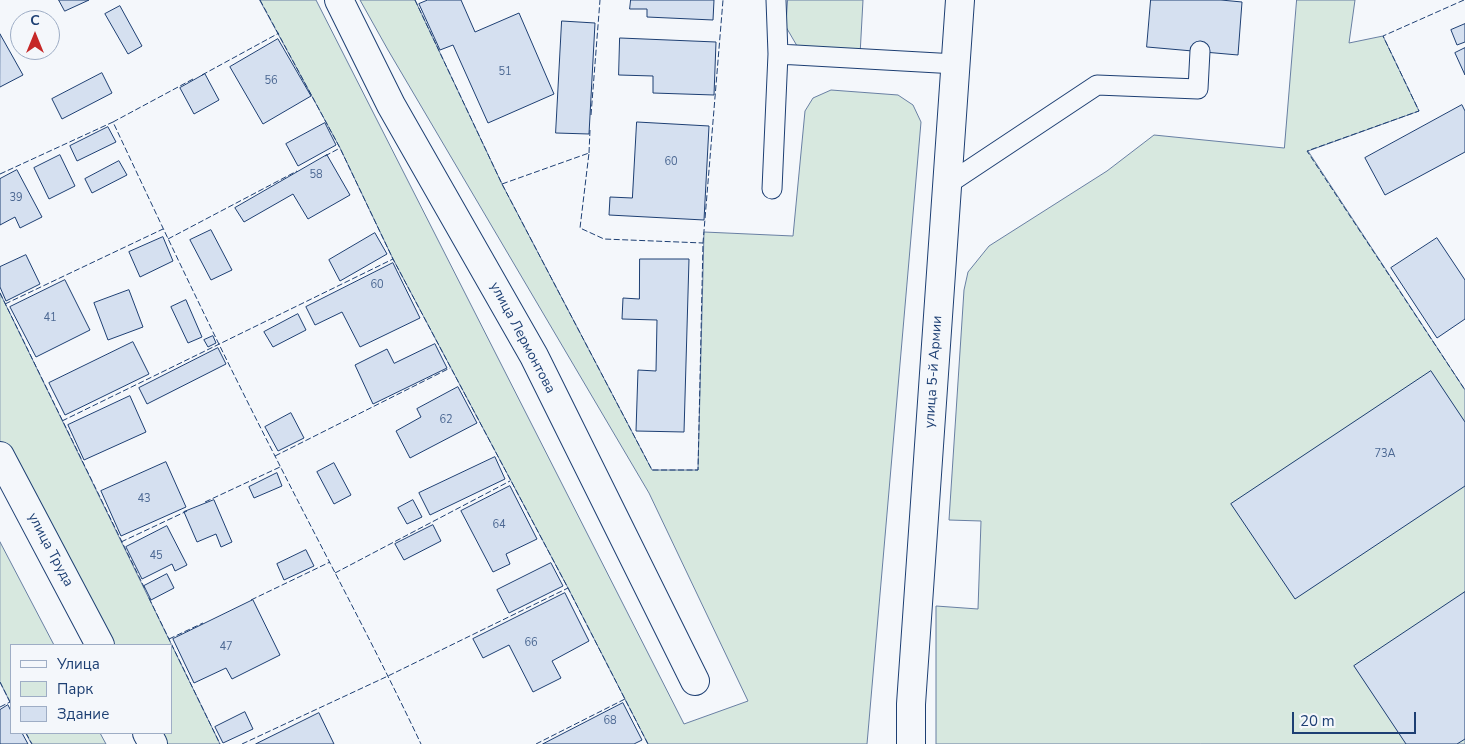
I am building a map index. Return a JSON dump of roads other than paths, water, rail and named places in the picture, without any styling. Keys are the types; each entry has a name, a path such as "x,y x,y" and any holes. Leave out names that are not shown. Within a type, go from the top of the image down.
{"street":[{"name":"улица Лермонтова","path":"339,0 391,105 534,356 695,681"},
{"name":"улица 5-й Армии","path":"910,744 910,704 960,0"},
{"name":"улица Труда","path":"0,456 99,644"}],"lane":[{"path":"772,189 778,54 776,0"},
{"path":"948,184 1097,85 1198,89 1200,51"},
{"path":"778,54 956,64"}]}
